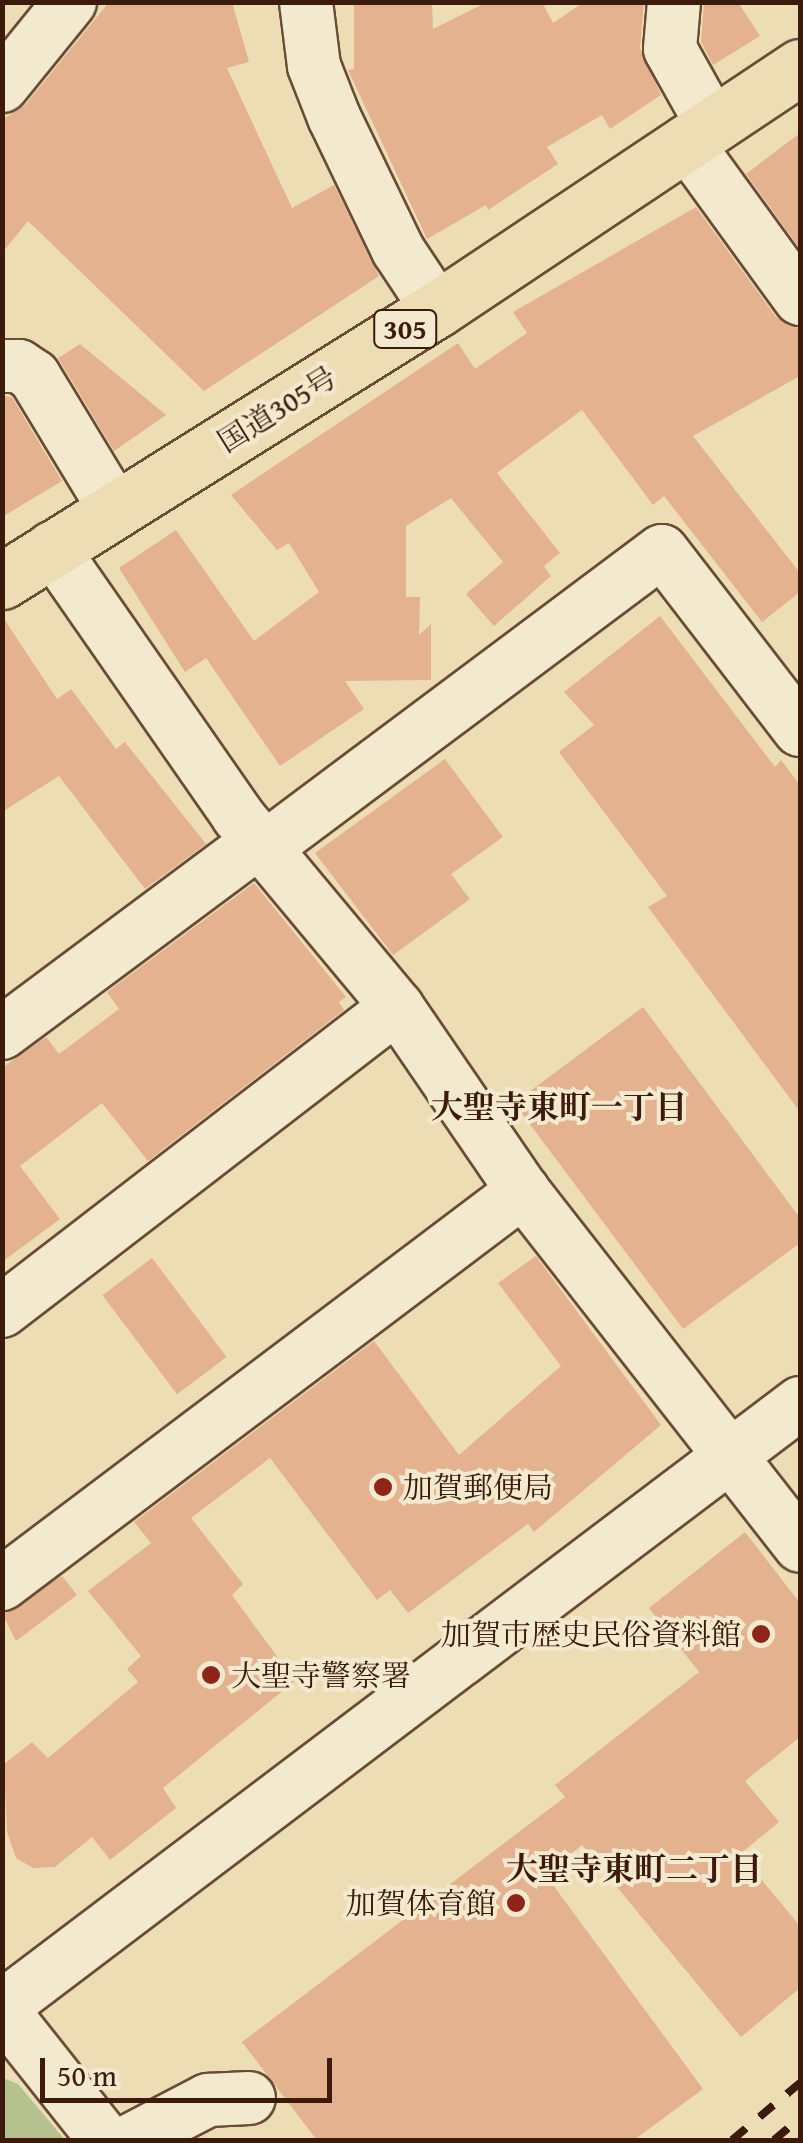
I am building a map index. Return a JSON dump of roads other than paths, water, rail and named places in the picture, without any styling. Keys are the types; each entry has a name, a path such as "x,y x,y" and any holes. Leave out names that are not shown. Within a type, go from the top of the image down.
{"highway":[{"name":"国道305号","path":"2,581 438,309 800,67"}],"street":[{"path":"2,86 70,2"},
{"path":"306,2 314,66 334,117 398,250 438,309"},
{"path":"674,2 670,49 699,133 799,296"},
{"path":"2,366 19,366 34,376 116,510"},
{"path":"52,548 263,844 397,1007 522,1191 733,1455 800,1546"},
{"path":"2,1033 662,551 798,721"},
{"path":"2,1312 397,1007"},
{"path":"2,1584 522,1191"},
{"path":"105,2140 2,2008 800,1403"},
{"path":"131,2140 208,2100 250,2098"}],"railway":[{"path":"732,2140 800,2083"},
{"path":"774,2140 800,2118"}],"place":[{"name":"加賀郵便局","path":"383,1487"},
{"name":"加賀市歴史民俗資料館","path":"761,1634"},
{"name":"大聖寺警察署","path":"211,1675"},
{"name":"加賀体育館","path":"516,1903"}],"district":[{"name":"大聖寺東町一丁目","path":"559,1107"},
{"name":"大聖寺東町二丁目","path":"634,1869"}]}
